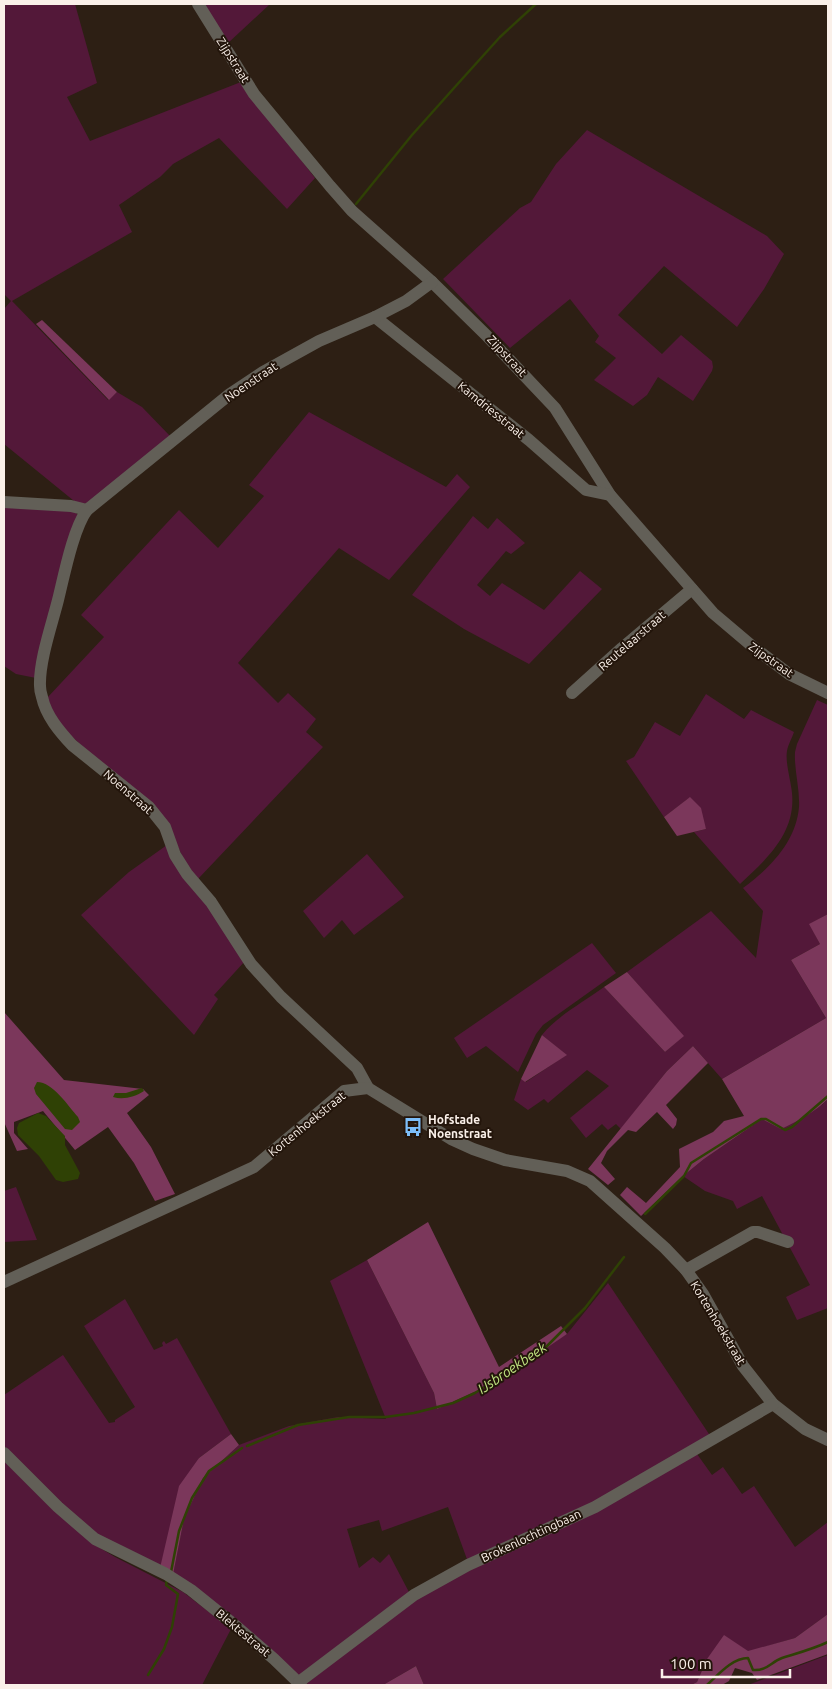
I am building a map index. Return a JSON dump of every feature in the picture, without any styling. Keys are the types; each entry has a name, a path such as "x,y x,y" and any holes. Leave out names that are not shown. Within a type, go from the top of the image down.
{"street":[{"name":"Zijpstraat","path":"198,4 254,94 330,186 352,211 432,282 486,335 555,408 610,495 713,613 789,674 828,693"},
{"name":"Noenstraat","path":"368,1088 357,1068 281,997 251,964 211,902 187,874 175,854 165,826 149,807 72,745 54,723 42,700 40,685 42,665 69,558 82,517 87,510 230,394 263,372 320,341 406,302 432,282"},
{"name":"Kamdriesstraat","path":"375,317 529,440 586,490 610,495"},
{"path":"4,502 71,506 87,510"},
{"name":"Reutelaarstraat","path":"572,693 692,589"},
{"name":"Kortenhoekstraat","path":"4,1282 254,1167 344,1091 368,1088 444,1135 473,1149 505,1160 567,1171 590,1181 665,1248 686,1270 703,1294 743,1366 773,1404 805,1429 828,1440"},
{"path":"686,1270 753,1232 788,1242"},
{"name":"Brokenlochtingbaan","path":"300,1684 414,1595 468,1565 595,1507 773,1404"},
{"name":"Blektestraat","path":"4,1453 58,1507 95,1539 166,1574 182,1584 237,1626 300,1684"}],"shaded area":[{"path":"4,4 75,4 97,83 67,97 90,141 241,82 315,178 287,209 219,138 173,164 160,177 119,205 132,232 12,301 108,400 117,392 142,407 170,436 88,503 79,505 4,444 4,309 11,301 4,294"},
{"path":"203,4 270,4 227,44"},
{"path":"587,130 767,236 784,254 764,289 737,327 664,266 618,315 662,354 681,335 712,361 712,371 693,401 658,377 647,395 633,406 594,380 616,358 595,342 599,336 570,299 510,348 443,279 520,208 531,202 556,164"},
{"path":"42,320 117,392 109,400 36,324"},
{"path":"309,412 446,487 457,474 470,487 389,580 339,548 238,663 278,703 288,693 316,719 306,732 323,747 198,879 187,866 178,847 124,784 58,724 47,698 104,637 81,615 179,510 218,548 264,496 249,485"},
{"path":"4,505 75,512 78,515 36,678 16,674 4,666"},
{"path":"473,516 488,529 497,518 525,543 511,554 506,551 477,585 490,596 502,583 544,610 580,571 602,589 529,664 464,629 412,595"},
{"path":"706,694 744,719 751,710 794,732 787,751 787,766 792,793 789,821 778,844 740,884 694,832 706,829 689,798 664,817 626,761 634,757 655,722 680,736"},
{"path":"817,700 828,705 828,914 810,924 820,944 791,960 826,1018 722,1079 693,1046 667,1071 621,1129 616,1124 608,1130 602,1124 586,1138 570,1118 609,1086 587,1070 548,1103 544,1099 528,1110 514,1100 521,1079 526,1082 566,1055 542,1035 563,1015 604,987 665,1052 683,1036 627,972 711,911 756,958 763,911 743,888 772,863 793,832 799,807 795,752"},
{"path":"690,797 701,808 706,829 677,836 664,817"},
{"path":"167,845 213,910 245,961 214,995 218,999 194,1035 81,915 129,872"},
{"path":"367,854 404,897 354,935 342,920 324,938 303,911"},
{"path":"828,914 828,1099 806,1116 781,1129 762,1119 704,1159 641,1216 620,1195 627,1187 646,1203 680,1167 679,1149 713,1132 724,1121 744,1116 722,1079 826,1018 791,960 820,944 809,924"},
{"path":"592,943 616,973 543,1025 536,1034 518,1072 486,1046 467,1058 454,1038"},
{"path":"627,972 684,1036 665,1052 604,987"},
{"path":"4,1012 64,1080 143,1089 149,1095 127,1113 151,1147 175,1194 155,1201 134,1163 108,1127 75,1150 43,1111 14,1122 14,1133 28,1149 17,1151 4,1122"},
{"path":"542,1035 567,1055 525,1082 521,1079"},
{"path":"693,1046 708,1063 666,1105 677,1119 676,1125 673,1129 657,1112 636,1132 628,1130 607,1151 601,1163 615,1179 608,1185 588,1169 667,1071"},
{"path":"37,1082 43,1083 54,1090 78,1117 80,1122 72,1130 65,1129 36,1094 34,1088"},
{"path":"142,1088 144,1091 137,1095 125,1098 113,1097 115,1093 126,1093"},
{"path":"828,1099 828,1308 797,1320 786,1297 810,1285 762,1196 737,1209 733,1201 705,1191 683,1176 762,1119 822,1105"},
{"path":"38,1113 46,1116 65,1136 65,1145 80,1173 78,1179 63,1182 56,1180 39,1156 18,1135 17,1128 19,1123"},
{"path":"16,1187 37,1240 4,1242 4,1191"},
{"path":"428,1222 499,1367 561,1326 567,1334 498,1381 437,1409 434,1393 367,1260"},
{"path":"367,1260 434,1393 437,1409 567,1334 608,1283 711,1437 593,1506 468,1562 448,1507 382,1531 379,1520 347,1529 359,1568 373,1557 380,1563 389,1554 410,1594 299,1677 173,1575 184,1519 203,1478 239,1445 289,1426 338,1417 386,1419 330,1281"},
{"path":"125,1299 154,1350 163,1346 162,1343 164,1341 166,1344 177,1338 231,1434 199,1458 160,1568 103,1540 67,1510 4,1446 4,1395 63,1355 109,1423 115,1422 115,1420 135,1407 84,1326"},
{"path":"231,1434 239,1445 203,1478 184,1519 173,1575 160,1568 179,1486 199,1458"},
{"path":"697,1454 712,1475 723,1467 742,1494 754,1486 795,1547 828,1522 828,1614 795,1638 748,1652 707,1659 697,1682 691,1685 424,1685 416,1666 383,1685 305,1685 410,1601"},
{"path":"4,1461 90,1542 183,1592 231,1629 202,1685 4,1685"},
{"path":"828,1614 828,1654 757,1680 752,1673 735,1668 729,1681 722,1685 691,1685 697,1682 707,1659 724,1635 748,1651 795,1638"},
{"path":"828,1655 828,1685 748,1685"},
{"path":"416,1666 424,1685 383,1685"}],"waterway":[{"path":"356,204 412,135 454,88 500,37 536,4"},
{"name":"IJsbroekbeek","path":"645,1214 684,1176 691,1163 761,1119 766,1119 785,1130 792,1127 828,1096"},
{"name":"IJsbroekbeek","path":"247,1446 298,1425 349,1417 386,1417 414,1413 453,1403 475,1393 543,1350 585,1308 624,1257"},
{"name":"IJsbroekbeek","path":"171,1572 179,1531 192,1498 209,1471 242,1448"},
{"name":"IJsbroekbeek","path":"148,1675 164,1649 172,1627 178,1594 166,1585 167,1579"},
{"path":"707,1685 736,1661 748,1658 753,1670 758,1670 782,1658 828,1642"}],"place":[{"name":"Hofstade Noenstraat","path":"413,1127"}]}
